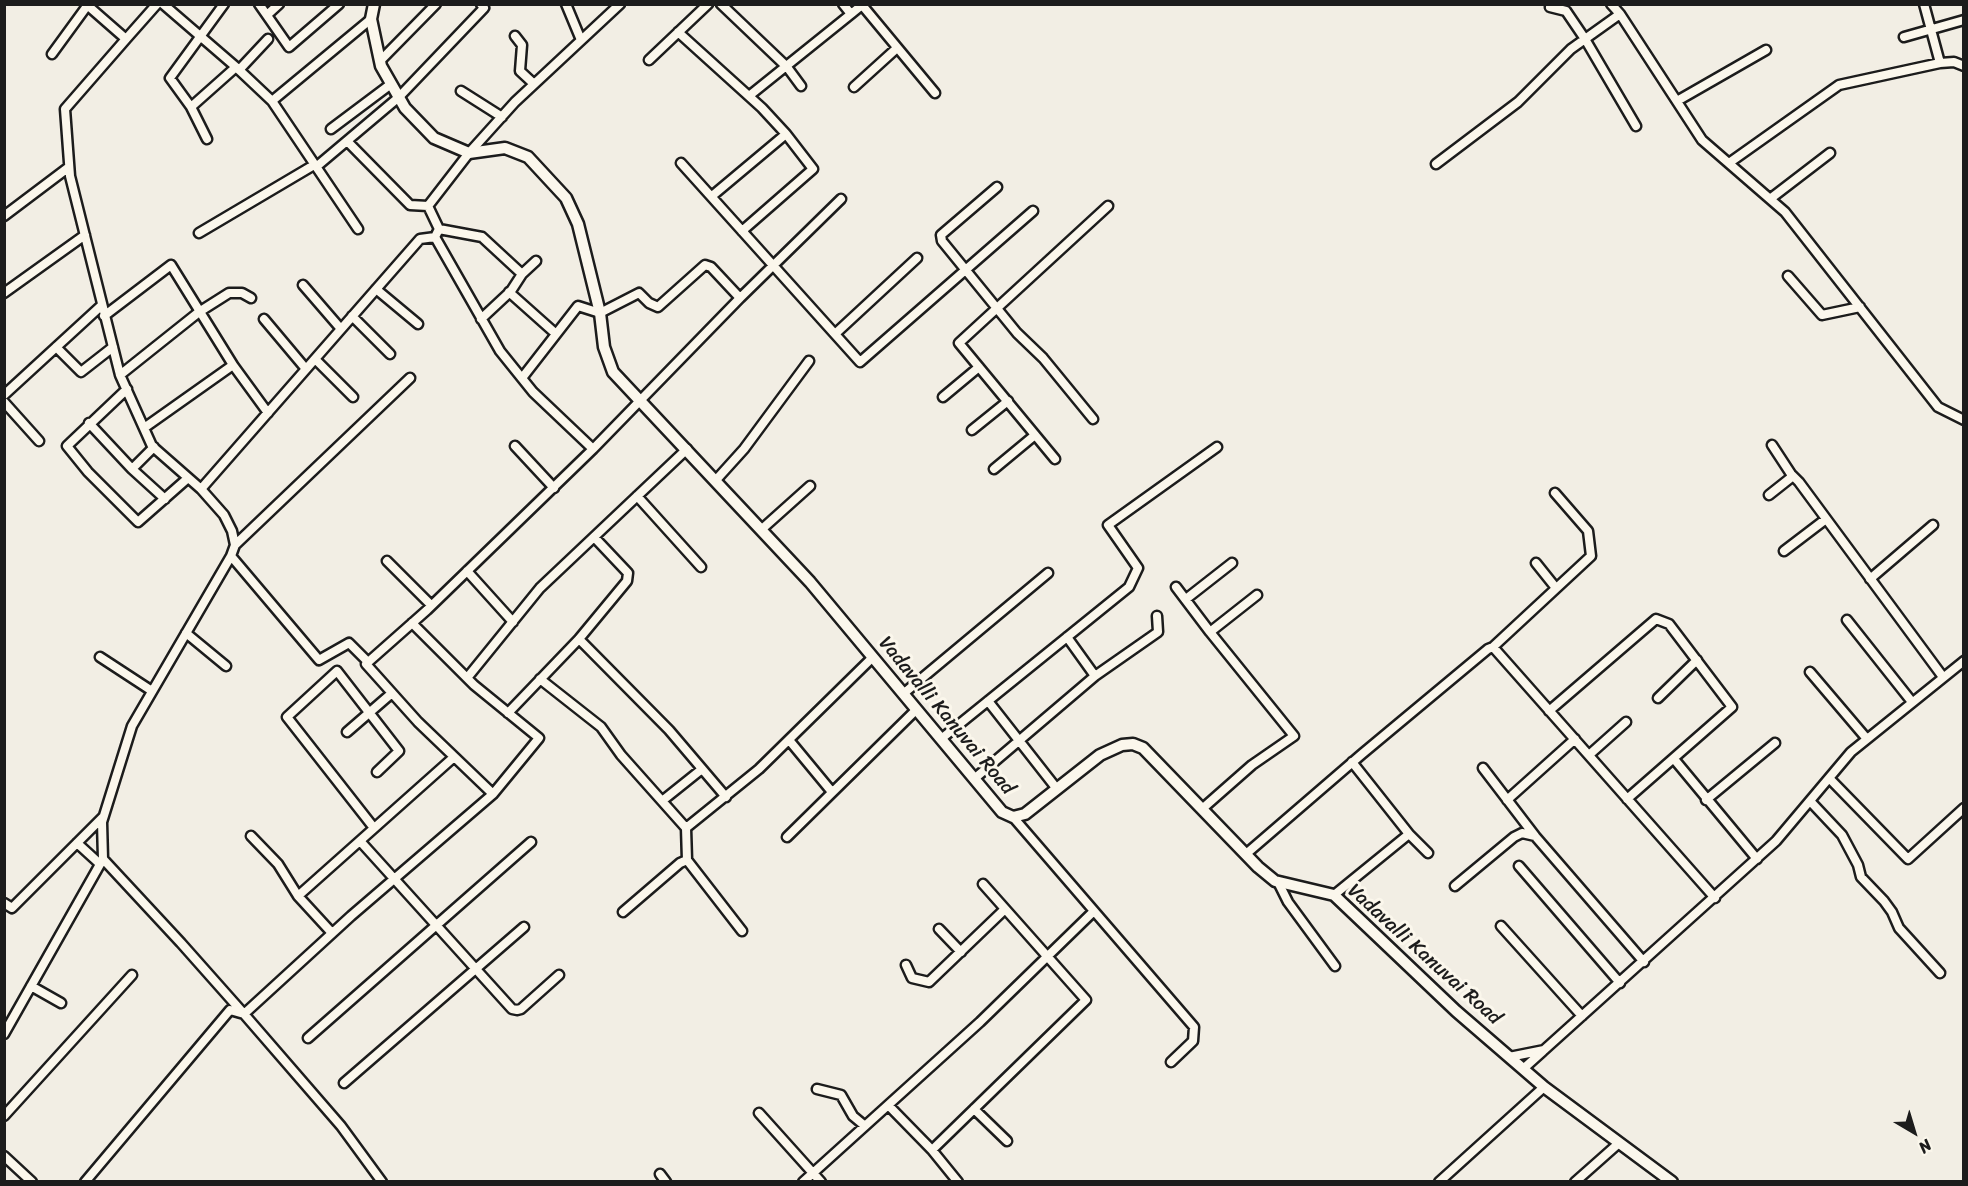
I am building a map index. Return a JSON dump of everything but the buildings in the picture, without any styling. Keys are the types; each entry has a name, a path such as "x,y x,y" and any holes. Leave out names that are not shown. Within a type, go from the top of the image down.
{"street":[{"path":"157,4 65,109 70,176 120,375 154,447 201,489 224,515 232,531 235,545"},
{"path":"163,4 272,101 358,229"},
{"path":"207,139 191,107 170,78 224,4"},
{"path":"259,4 289,47 339,4"},
{"path":"267,15 279,4"},
{"path":"374,4 371,19 381,66 405,108 434,138 469,153"},
{"path":"381,60 436,4"},
{"path":"199,233 315,166 347,141 399,97 483,8 481,4"},
{"path":"649,60 708,4"},
{"path":"721,4 787,67 801,86"},
{"path":"843,4 851,14"},
{"path":"1611,4 1620,14 1702,140 1785,212 1938,407 1964,420"},
{"path":"1924,4 1940,63"},
{"path":"52,54 87,5 126,39"},
{"path":"567,5 581,40"},
{"path":"749,96 862,5 935,93"},
{"path":"428,206 469,153 502,117 615,6"},
{"path":"1550,7 1566,11 1636,126"},
{"path":"1436,164 1518,102 1571,49 1620,14"},
{"path":"272,101 371,19"},
{"path":"1904,37 1964,20"},
{"path":"678,32 749,96 786,134 813,168 742,231"},
{"path":"515,36 522,45 520,71 534,84"},
{"path":"191,107 238,69 268,39"},
{"path":"854,87 897,48"},
{"path":"1677,101 1766,50"},
{"path":"1729,163 1839,84 1964,60"},
{"path":"1954,62 1964,66"},
{"path":"331,129 392,84"},
{"path":"461,91 502,117"},
{"path":"712,196 786,134"},
{"path":"347,141 410,205 428,206"},
{"name":"Vadavalli Kanuvai Road","path":"469,153 506,148 528,157 566,198 578,224 600,313 604,347 613,372 810,582 1002,812 1013,817 1025,814 1100,755 1122,745 1133,744 1143,748 1258,867 1278,882 1334,895 1456,1011 1544,1087 1672,1182"},
{"path":"1770,199 1830,153"},
{"path":"681,163 860,362 1033,211"},
{"path":"4,216 69,167"},
{"path":"997,187 941,235 942,241 996,309 1043,358 1093,419"},
{"path":"368,662 554,488 740,298 841,200"},
{"path":"428,206 437,233 500,351 533,392 593,449"},
{"path":"1055,459 959,343 1108,206"},
{"path":"201,489 420,239 437,233 482,237 522,274"},
{"path":"4,293 85,235"},
{"path":"835,334 917,258"},
{"path":"481,319 536,261"},
{"path":"104,316 171,265 233,365 268,413"},
{"path":"522,378 578,306 600,313 639,292 649,303 658,307 705,265 711,267 740,298"},
{"path":"1788,276 1822,315 1860,307"},
{"path":"303,285 341,328"},
{"path":"376,289 418,324"},
{"path":"509,292 555,333"},
{"path":"120,375 199,312 228,293 242,293 251,298"},
{"path":"4,395 102,305"},
{"path":"352,316 390,354"},
{"path":"264,319 306,369"},
{"path":"56,347 81,372 113,347"},
{"path":"315,358 353,397"},
{"path":"716,480 744,448 809,361"},
{"path":"144,428 233,365"},
{"path":"943,397 979,367"},
{"path":"4,1034 8,1017 31,986 102,862 103,817 132,726 231,556 235,545 410,378"},
{"path":"127,389 67,446 88,472 138,522 188,477"},
{"path":"972,430 1008,401"},
{"path":"4,402 39,441"},
{"path":"89,423 132,469 165,499"},
{"path":"994,469 1035,435"},
{"path":"1772,445 1793,477 1943,677"},
{"path":"515,446 554,488"},
{"path":"132,469 154,447"},
{"path":"941,739 1129,587 1138,568 1108,525 1217,447"},
{"path":"467,678 540,588 687,449"},
{"path":"1768,495 1793,477"},
{"path":"762,530 810,486"},
{"path":"1246,854 1352,762 1493,647 1591,556 1588,531 1555,493"},
{"path":"637,496 701,567"},
{"path":"1784,551 1826,519"},
{"path":"1870,579 1933,525"},
{"path":"508,712 579,639 627,581 628,573 594,537"},
{"path":"231,556 319,660 349,643 368,662 366,664 418,722 493,794"},
{"path":"387,561 431,605"},
{"path":"1186,600 1232,563"},
{"path":"1536,563 1556,588"},
{"path":"466,571 513,622"},
{"path":"903,694 1048,573"},
{"path":"1176,587 1294,736 1252,765 1202,809"},
{"path":"1210,632 1257,595"},
{"path":"974,778 1095,676 1158,632 1157,616"},
{"path":"1549,711 1656,619 1669,624 1732,707 1628,799"},
{"path":"1847,620 1912,702"},
{"path":"244,1014 332,933 493,794 539,738 467,678 412,623"},
{"path":"186,633 226,666"},
{"path":"1067,637 1095,676"},
{"path":"579,639 669,730 726,797"},
{"path":"1493,647 1715,898"},
{"path":"100,657 152,691"},
{"path":"686,828 759,770 873,657"},
{"path":"1658,698 1697,660"},
{"path":"1523,1069 1776,841 1851,752 1964,661"},
{"path":"374,828 287,717 337,671 399,751 377,772"},
{"path":"1809,672 1867,739"},
{"path":"540,679 602,727 621,755 686,828 687,860 742,931"},
{"path":"347,732 392,693"},
{"path":"988,701 1057,789"},
{"path":"787,837 916,710"},
{"path":"1589,755 1626,722"},
{"path":"1507,800 1575,739"},
{"path":"789,740 832,792"},
{"path":"1706,800 1775,743"},
{"path":"298,896 454,757"},
{"path":"1674,759 1757,859"},
{"path":"1352,762 1409,834 1428,853"},
{"path":"1483,768 1535,836 1644,962"},
{"path":"662,801 702,769"},
{"path":"1829,778 1908,860 1964,807"},
{"path":"1810,801 1842,835 1858,865 1861,877 1884,901 1899,928 1940,973"},
{"path":"4,903 12,908 103,817"},
{"path":"1013,817 1194,1027 1193,1041 1171,1062"},
{"path":"1455,886 1514,837 1522,833 1535,836"},
{"path":"1334,895 1409,834"},
{"path":"251,836 279,864 298,896 332,933"},
{"path":"360,841 512,1008 521,1009 559,975"},
{"path":"308,1038 531,842"},
{"path":"77,843 102,862 182,943 341,1126 382,1182"},
{"path":"623,912 680,863 687,860"},
{"path":"1519,866 1620,983"},
{"path":"1278,882 1288,902 1335,966"},
{"path":"932,1150 1086,1000 983,884"},
{"path":"906,965 912,978 929,982 1004,910"},
{"path":"803,1182 980,1022 1094,911"},
{"path":"1501,926 1582,1016"},
{"path":"344,1083 524,927"},
{"path":"939,929 961,951"},
{"path":"4,1116 132,975"},
{"path":"31,986 61,1004"},
{"path":"85,1182 230,1010 244,1014"},
{"path":"1509,1057 1544,1050"},
{"path":"1439,1182 1544,1087"},
{"path":"818,1089 841,1095 853,1116 865,1126"},
{"path":"888,1106 932,1150 958,1182"},
{"path":"974,1109 1007,1141"},
{"path":"759,1113 821,1182"},
{"path":"1575,1182 1619,1143"},
{"path":"4,1156 32,1182"}]}
